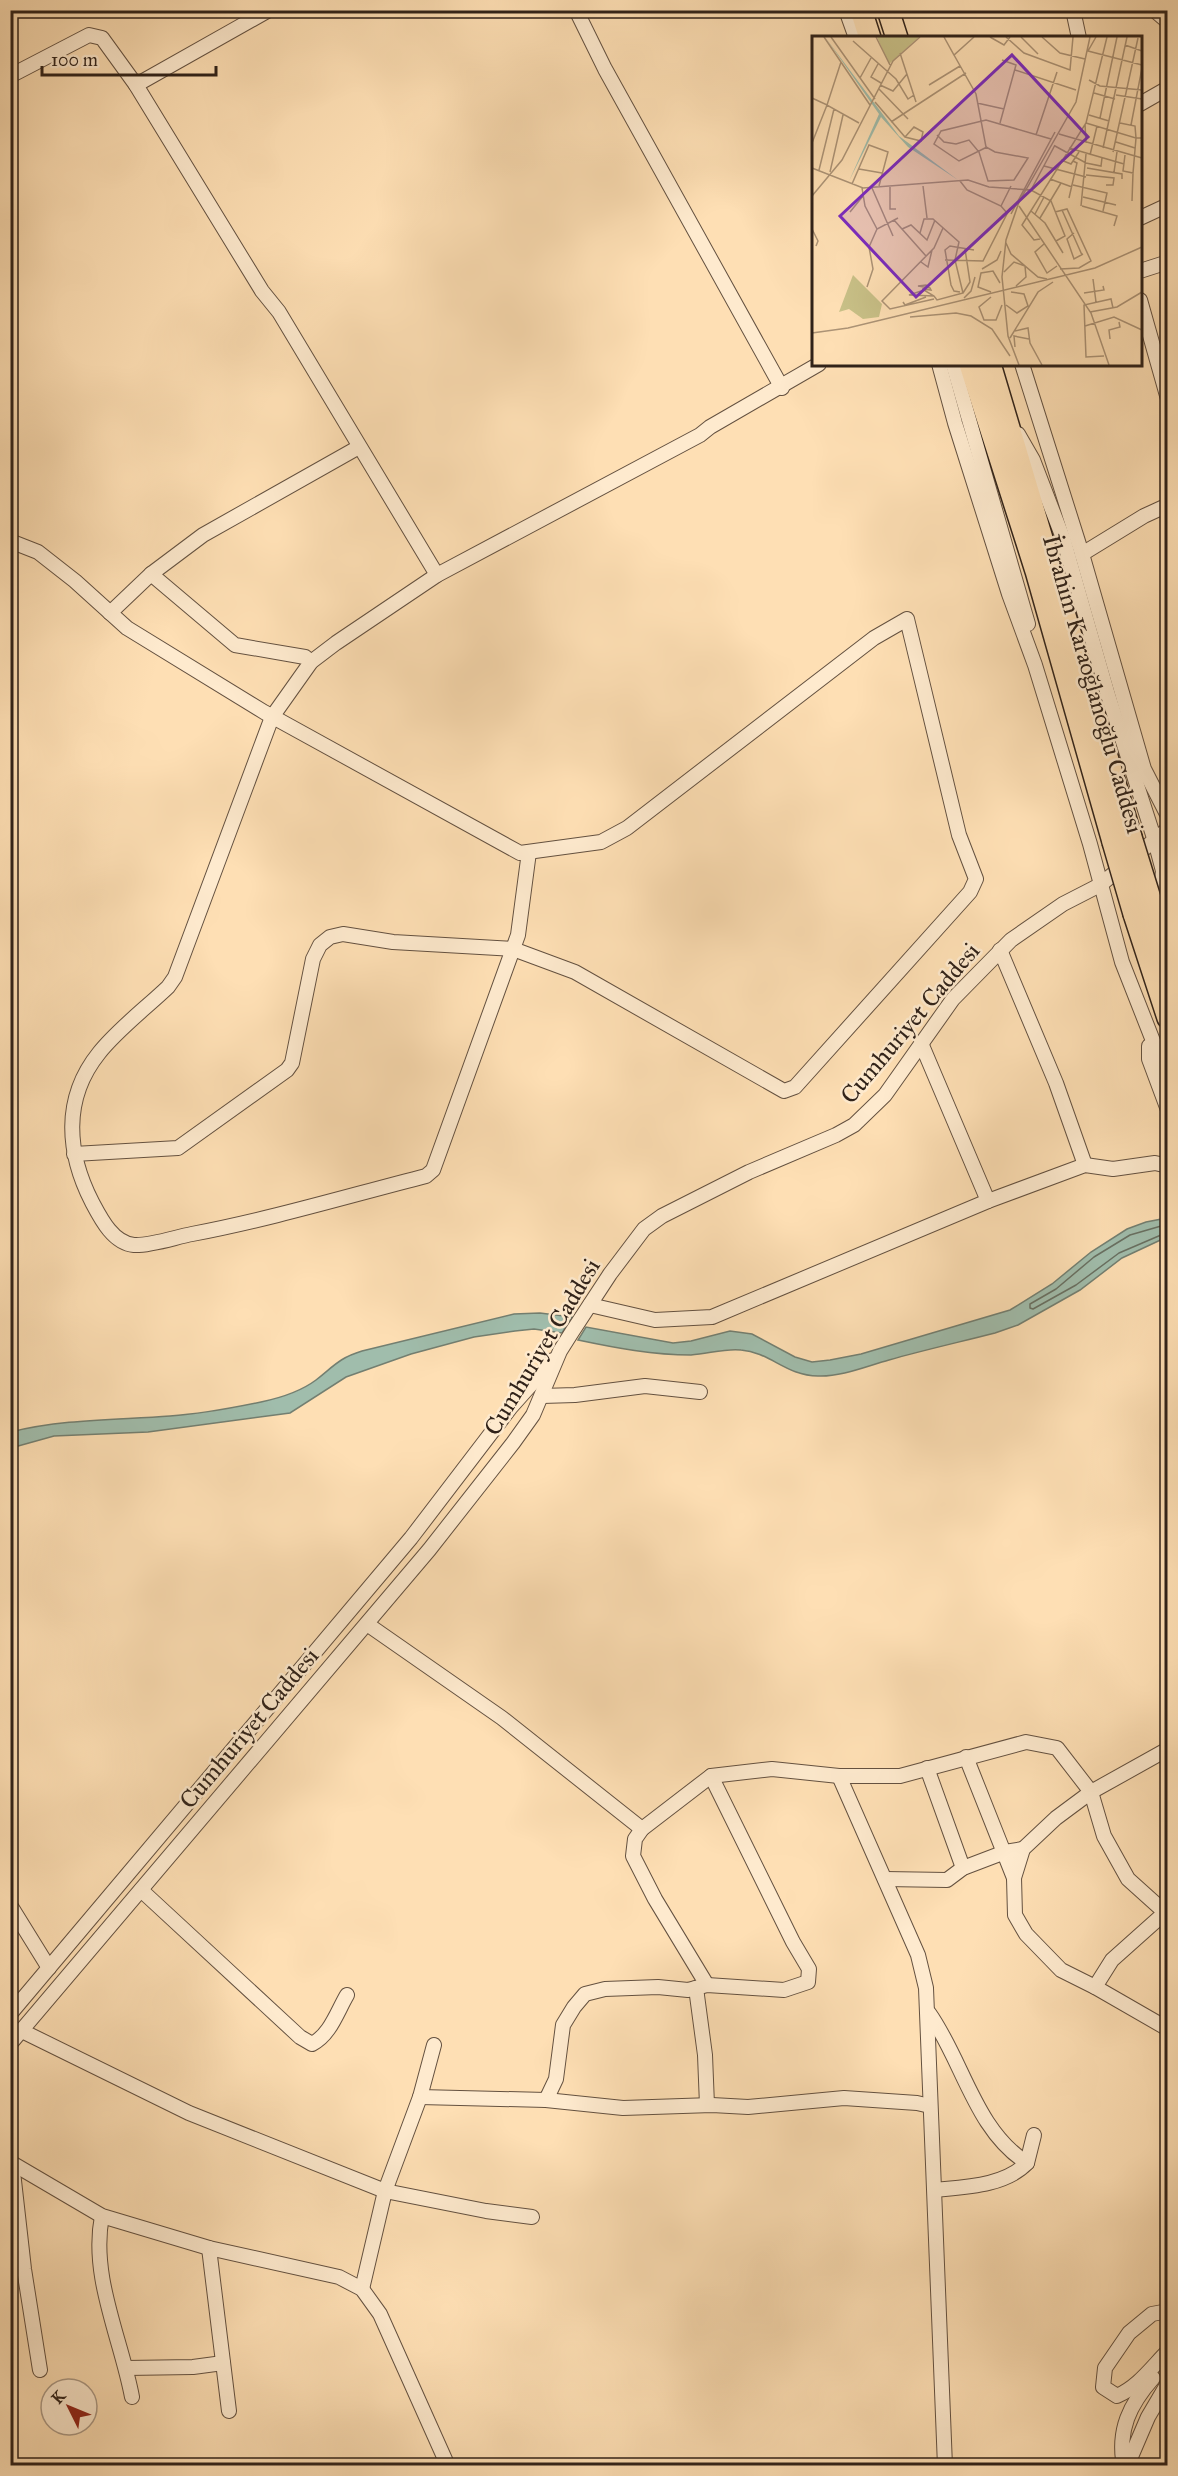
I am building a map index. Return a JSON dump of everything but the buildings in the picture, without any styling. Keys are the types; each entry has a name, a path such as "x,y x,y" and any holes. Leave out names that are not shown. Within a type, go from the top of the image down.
{"highway":[{"path":"861,10 869,36"},
{"path":"888,10 896,36"},
{"name":"İbrahim Karaoğlanoğlu Caddesi","path":"971,366 1122,840 1151,910 1167,957"},
{"name":"İbrahim Karaoğlanoğlu Caddesi","path":"991,366 1122,840"},
{"name":"İbrahim Karaoğlanoğlu Caddesi","path":"1151,910 1167,1018"}],"street":[{"path":"136,85 270,10"},
{"path":"576,10 605,69 782,388"},
{"path":"846,10 855,36"},
{"path":"1073,10 1079,36"},
{"path":"1154,10 1167,22"},
{"path":"10,75 89,35 102,38 136,85 262,291 279,312 437,576"},
{"path":"1142,103 1167,88"},
{"path":"1142,217 1167,205"},
{"path":"1142,270 1167,262"},
{"path":"1142,306 1165,377 1167,399"},
{"path":"529,852 518,935 433,1170 426,1176 205,1232 135,1245 118,1241 99,1215 79,1176 71,1130 77,1095 86,1073 99,1052 168,987 175,976 272,717 311,662 437,576 700,435 816,366"},
{"path":"940,366 1026,612 1035,665 1090,844 1122,962 1167,1079"},
{"path":"953,366 977,470"},
{"path":"1023,366 1082,554 1144,769 1167,816"},
{"path":"1002,406 1033,460 1063,538 1165,874 1151,910"},
{"path":"110,613 151,574 203,535 359,447"},
{"path":"1082,554 1144,516 1167,505"},
{"path":"10,541 38,552 75,581 127,628 272,717 520,853 601,842 627,828 874,638 907,620 959,835 976,879 970,892 795,1087 784,1091 575,972 513,949 393,942 343,934 330,937 320,945 313,959 292,1063 287,1070 178,1148 74,1154"},
{"path":"151,574 235,645 305,657 311,662"},
{"name":"Cumhuriyet Caddesi","path":"10,2044 429,1550 513,1443 533,1415 560,1351 637,1238 653,1221 749,1172 854,1125 885,1095 953,999 1000,950 1027,926 1100,885 1167,829"},
{"path":"1000,950 1056,1083 1085,1165"},
{"path":"1149,1034 1149,1059 1167,1110"},
{"path":"921,1043 988,1201"},
{"path":"590,1305 655,1320 712,1317 988,1201 1085,1165 1113,1169 1155,1163 1167,1166"},
{"path":"10,2014 411,1538 512,1407 560,1351"},
{"path":"542,1396 575,1395 645,1386 700,1392"},
{"path":"367,1624 510,1724 642,1829"},
{"path":"707,2105 701,1987 633,1856 635,1839 642,1829 711,1776 772,1769 839,1776 900,1776 1026,1742 1057,1748 1091,1792 1104,1836 1128,1879 1166,1913 1112,1960 1095,1987"},
{"path":"1014,1878 1023,1849 1056,1818 1091,1792 1165,1755"},
{"path":"966,1757 1014,1878 1015,1915 1026,1934 1061,1971 1095,1987 1167,2030"},
{"path":"927,1768 963,1868"},
{"path":"546,2100 556,2079 563,2025 585,1994 605,1989 658,1987 688,1990 701,1987 784,1990 808,1982 809,1969 793,1942 711,1776"},
{"path":"839,1776 918,1955 926,1988 929,2013 930,2106 945,2466"},
{"path":"885,1879 947,1880 963,1868 1005,1852 1023,1849"},
{"path":"141,1890 300,2037 312,2044 320,2040 328,2030 346,1995"},
{"path":"10,1905 49,1968"},
{"path":"929,2013 941,2031 996,2136 1027,2163"},
{"path":"22,2031 189,2113 385,2191 486,2211 532,2217"},
{"path":"362,2289 385,2191 420,2097 434,2045"},
{"path":"420,2097 546,2100 623,2108 707,2105 748,2107 837,2098 930,2106"},
{"path":"935,2190 988,2182 1017,2174 1027,2163 1034,2135"},
{"path":"11,2163 102,2216 209,2248 339,2277 362,2289 380,2314 448,2466"},
{"path":"11,2163 24,2269 40,2370"},
{"path":"102,2216 98,2237 107,2300 132,2397"},
{"path":"209,2248 229,2411"},
{"path":"1167,2311 1152,2314 1129,2333 1106,2368 1103,2387 1117,2396 1125,2392 1142,2380 1167,2351"},
{"path":"1125,2466 1120,2447 1126,2419 1145,2387 1167,2361"},
{"path":"126,2368 193,2367 224,2363"},
{"path":"1125,2466 1148,2417 1167,2384"}],"water":[{"path":"1167,1218 1167,1237 1122,1258 1080,1290 1018,1325 845,1373 827,1376 807,1375 761,1355 741,1350 677,1355 578,1340 586,1327 673,1343 730,1331 752,1334 795,1357 812,1362 861,1354 1010,1310 1052,1284 1091,1252 1127,1229"},
{"path":"540,1313 572,1317 562,1333 534,1329 515,1331 474,1337 411,1354 346,1377 290,1413 148,1432 54,1436 11,1448 11,1432 31,1428 70,1422 193,1414 275,1399 303,1388 342,1360 362,1351 514,1314"}]}
